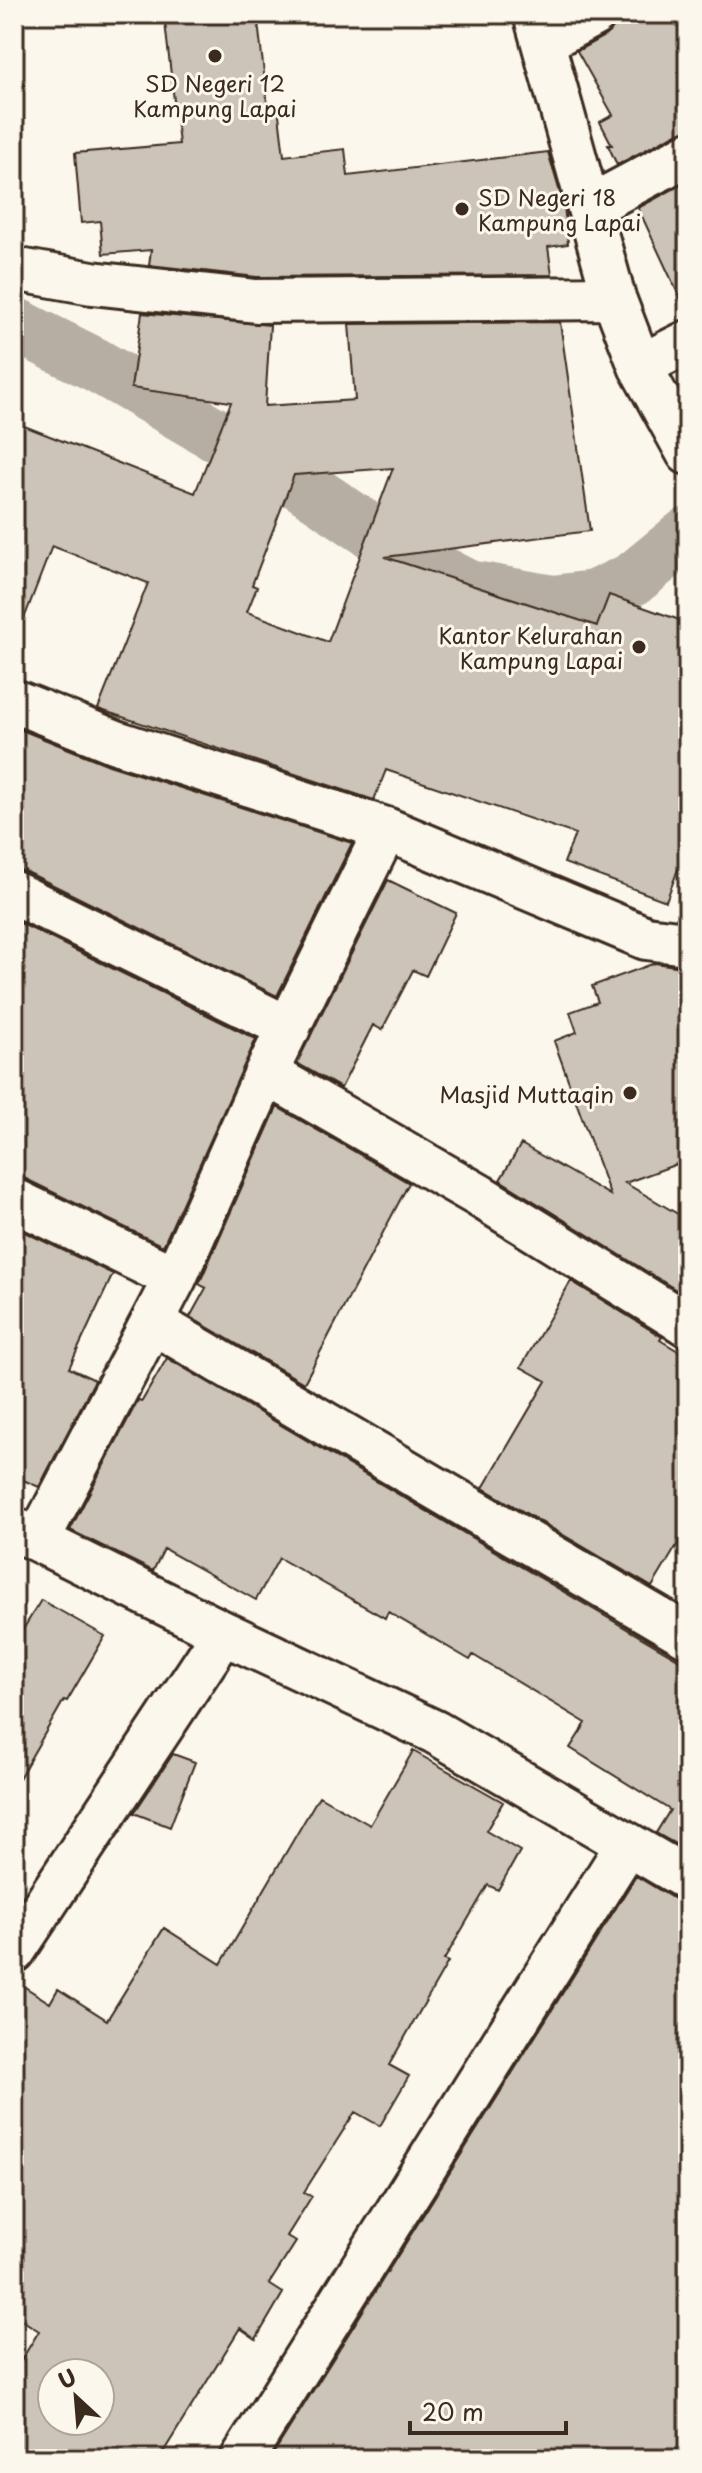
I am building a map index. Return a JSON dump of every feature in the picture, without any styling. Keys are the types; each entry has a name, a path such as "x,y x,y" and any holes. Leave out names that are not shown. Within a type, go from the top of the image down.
{"street":[{"path":"595,14 539,28 614,298 640,366 688,452"},
{"path":"589,207 688,154"},
{"path":"14,269 92,283 256,301 614,298"},
{"path":"640,366 688,342"},
{"path":"14,701 116,742 386,829 646,938 678,942 688,939"},
{"path":"386,829 266,1073 175,1278 26,1534 224,1633 435,1732 688,1879"},
{"path":"14,893 289,1028"},
{"path":"266,1073 480,1196 688,1325"},
{"path":"14,1200 175,1278"},
{"path":"152,1322 688,1636"},
{"path":"14,1951 224,1633"},
{"path":"242,2459 627,1845"}],"building":[{"path":"164,14 257,14 268,107 278,106 284,156 345,149 348,176 548,152 564,206 568,244 548,247 552,275 257,277 149,265 151,250 103,254 100,221 81,223 75,153 179,144"},
{"path":"632,14 688,14 688,130 617,165 608,145 612,145 600,122 613,115 577,51 606,35 617,22"},
{"path":"688,181 688,315 638,208"},
{"path":"142,313 270,325 265,406 355,400 349,324 560,322 590,531 385,557 597,626 609,595 688,623 688,843 666,901 564,863 575,834 386,770 374,800 98,709 148,583 52,546 17,637 14,636 14,422 195,493 231,402 131,388","holes":["393,468 328,642 247,612 257,587 252,585 294,475"]},
{"path":"14,727 109,765 352,843 277,996 25,871 14,869"},
{"path":"388,880 456,913 426,976 413,970 382,1030 373,1025 341,1088 297,1063"},
{"path":"14,920 256,1039 163,1246 24,1178 14,1176"},
{"name":"Masjid Muttaqin","path":"655,963 688,964 688,1160 625,1183 688,1220 686,1296 500,1180 521,1144 610,1195 554,1041 577,1032 570,1012 598,1002 592,986"},
{"path":"277,1107 409,1183 304,1383 190,1317 206,1288 199,1284"},
{"path":"14,1227 113,1274 69,1368 95,1380 39,1487 14,1476"},
{"path":"571,1281 662,1337 660,1340 688,1357 688,1527 652,1587 483,1488 546,1381 521,1367"},
{"path":"167,1358 688,1665 688,1851 656,1833 670,1810 570,1748 586,1723 473,1655 470,1660 388,1612 385,1618 279,1558 256,1600 164,1549 153,1571 70,1530 138,1400 142,1401"},
{"path":"41,1600 105,1636 14,1787 14,1644"},
{"path":"413,1751 503,1802 486,1831 520,1851 498,1890 488,1885 444,1960 448,1962 389,2065 409,2076 380,2126 355,2112 304,2192 312,2196 287,2236 296,2242 269,2284 283,2293 256,2339 240,2328 159,2459 14,2459 14,2372 39,2331 14,2315 14,1980 50,2003 58,1989 107,2020 164,1928 221,1964 319,1796 370,1825"},
{"path":"173,1754 195,1762 170,1827 134,1813"},
{"path":"636,1876 676,1900 688,1903 688,2459 270,2459"}],"waterway":[{"path":"14,324 96,365 301,484 405,554 469,587 553,602 594,597 633,579 688,534"}],"place":[{"name":"SD Negeri 12 Kampung Lapai","path":"215,56"},
{"name":"SD Negeri 18 Kampung Lapai","path":"462,209"},
{"name":"Kantor Kelurahan Kampung Lapai","path":"639,647"},
{"name":"Masjid Muttaqin","path":"630,1093"}]}
